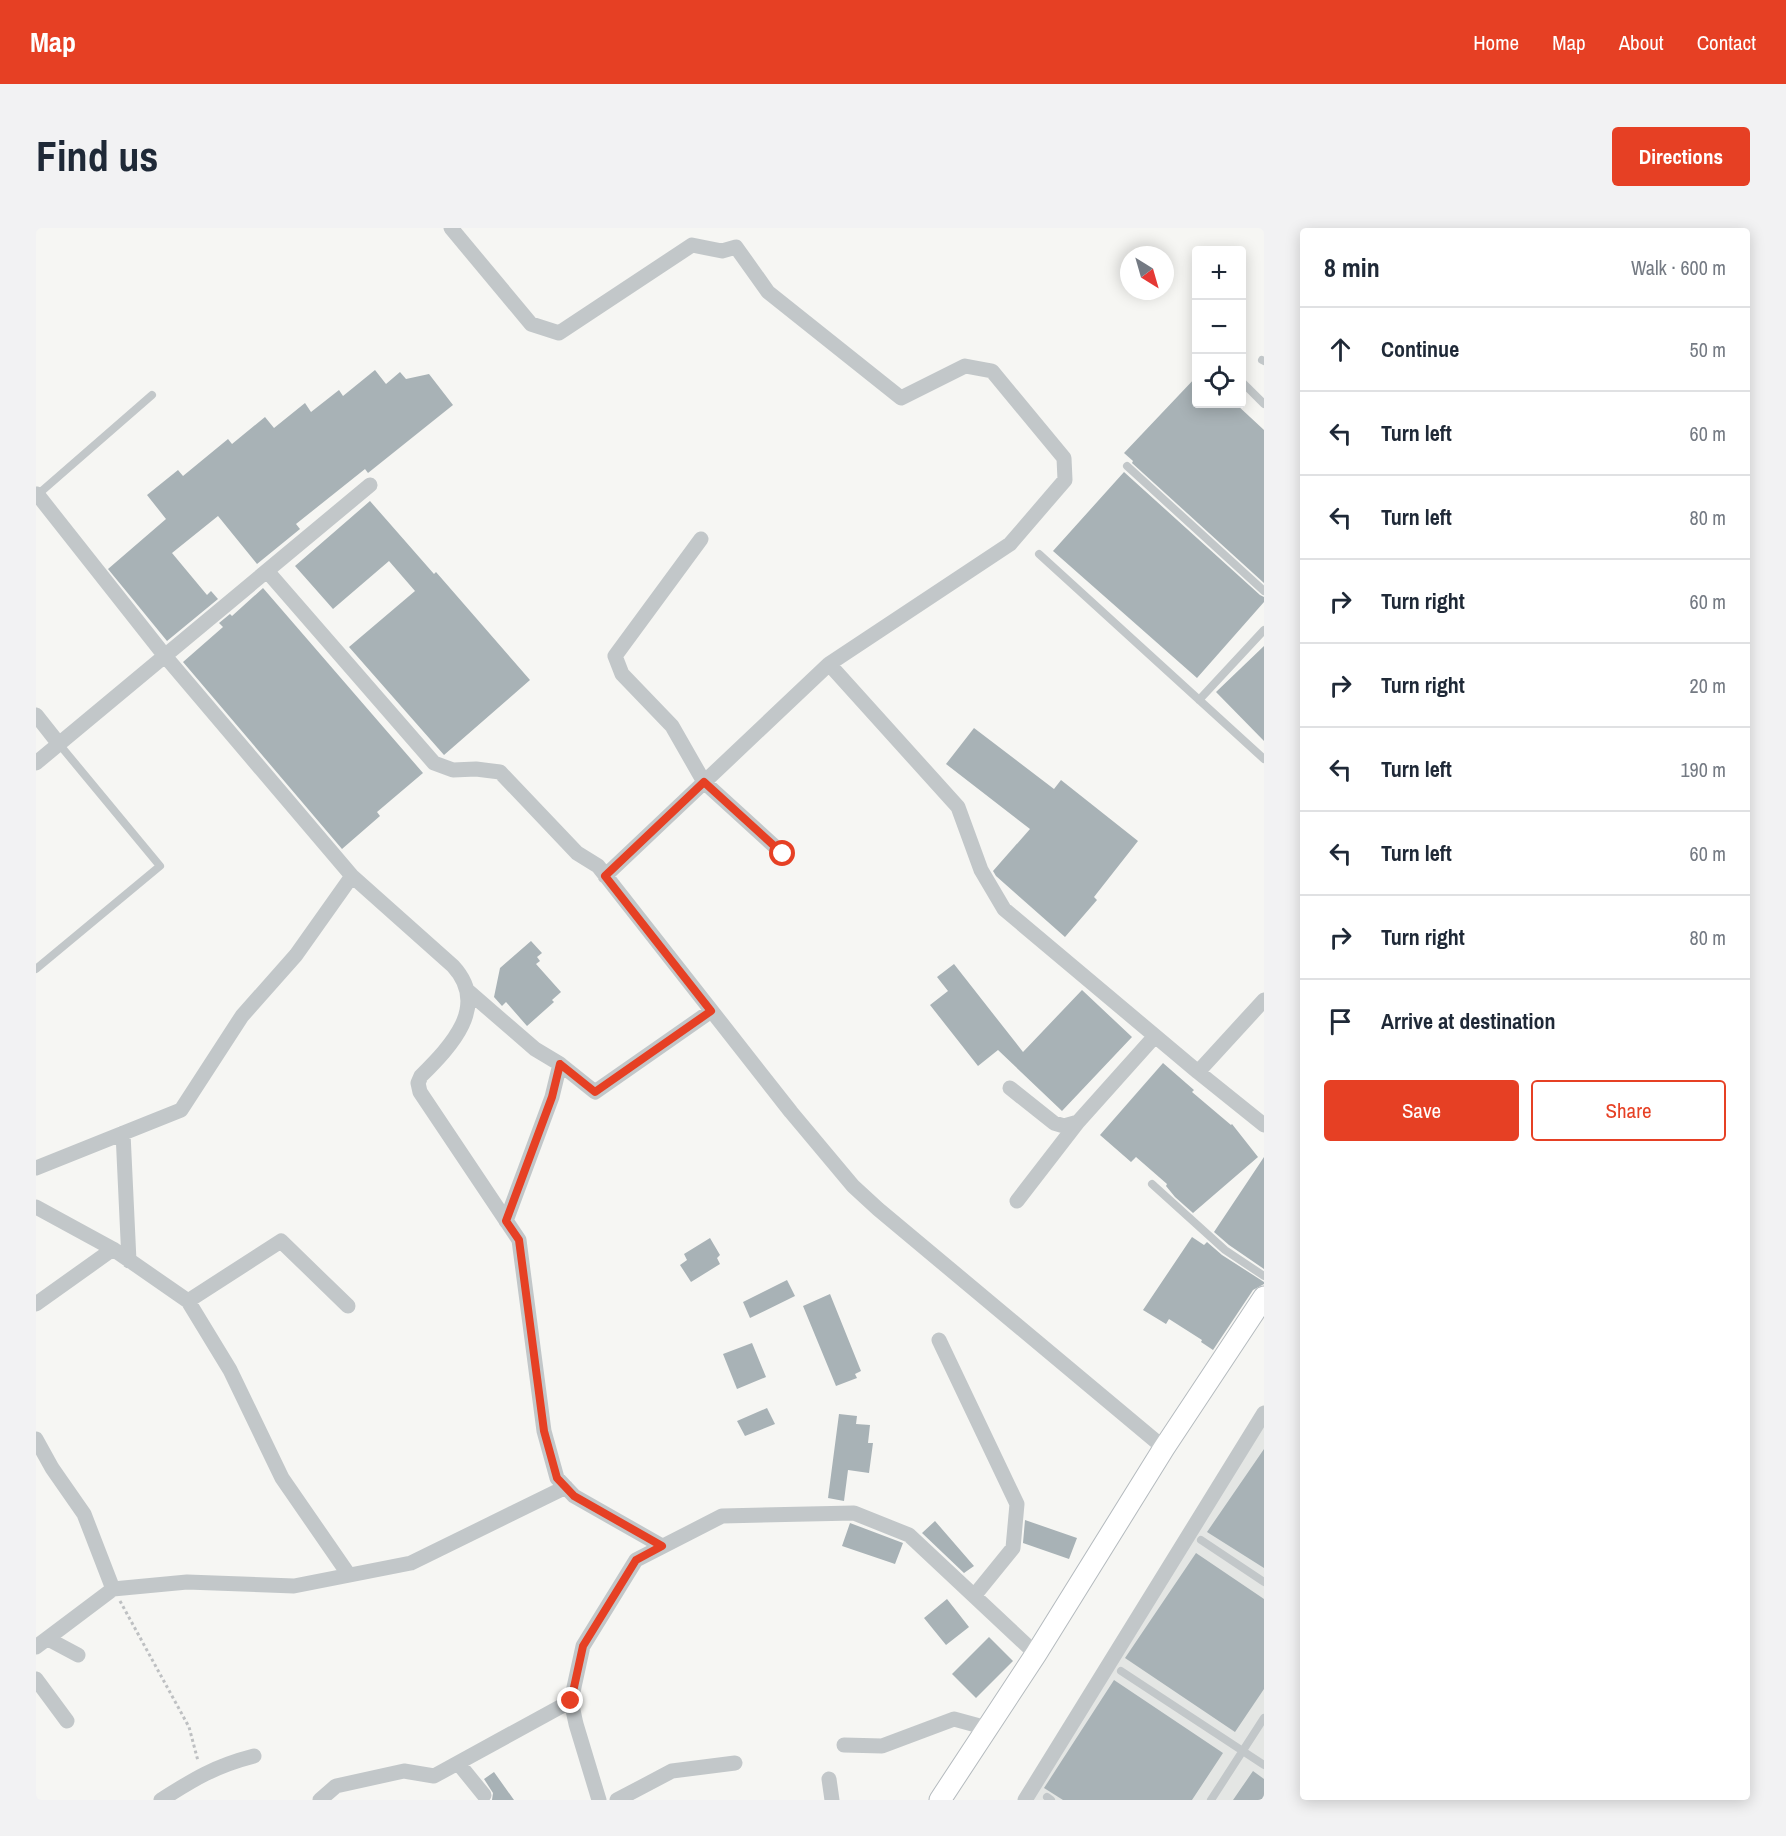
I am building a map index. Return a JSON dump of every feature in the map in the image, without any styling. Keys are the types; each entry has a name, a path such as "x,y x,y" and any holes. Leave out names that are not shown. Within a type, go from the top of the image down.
{"street":[{"path":"451,228 531,324 559,333 692,245 722,251 736,247 768,292 901,398 965,366 992,371 1064,458 1065,480 1010,544 829,664 605,876"},
{"path":"36,763 370,485"},
{"path":"37,495 165,656 352,876 462,976 468,991 467,1014 458,1035 421,1076 418,1083 420,1092 519,1240 544,1431 557,1478 574,1496 662,1546"},
{"path":"701,539 615,656 622,674 672,726 704,782 783,854"},
{"path":"267,571 434,763 453,770 476,769 500,772 577,854 597,866 798,1120 854,1185 878,1209 1164,1448"},
{"path":"829,664 958,807 981,870 1004,909 1264,1125"},
{"path":"36,715 59,744"},
{"path":"36,1168 181,1110 242,1016 296,955 352,876"},
{"path":"468,991 535,1049 560,1064 595,1092 711,1011"},
{"path":"1198,1072 1264,1000"},
{"path":"1017,1201 1078,1122 1155,1036"},
{"path":"506,1221 552,1097 560,1064"},
{"path":"1010,1088 1054,1123 1064,1126 1078,1122"},
{"path":"123,1133 129,1261"},
{"path":"36,1207 113,1249 188,1302 230,1370 282,1478 349,1575"},
{"path":"188,1302 281,1241 348,1306"},
{"path":"36,1304 113,1249"},
{"path":"940,1800 1036,1654 1164,1448 1264,1297"},
{"path":"939,1340 1017,1504 1013,1548 974,1596"},
{"path":"1025,1800 1264,1413"},
{"path":"36,1439 57,1477 84,1514 113,1589"},
{"path":"42,1643 113,1589 187,1582 294,1586 411,1563 566,1487"},
{"path":"599,1800 571,1701 583,1646 636,1560 722,1516 854,1513 909,1535 1036,1654"},
{"path":"42,1643 78,1655"},
{"path":"36,1679 67,1721"},
{"path":"320,1800 336,1786 404,1771 434,1776 571,1701"},
{"path":"844,1745 882,1746 954,1719 987,1728"},
{"path":"160,1800 202,1774 226,1763 254,1756"},
{"path":"617,1800 672,1771 735,1763"},
{"path":"458,1764 484,1796"},
{"path":"829,1779 831,1800"}],"lane":[{"path":"1246,387 1264,404"},
{"path":"37,495 152,395"},
{"path":"1127,465 1264,591"},
{"path":"1039,554 1264,759"},
{"path":"1200,700 1264,630"},
{"path":"36,969 160,866 59,744"},
{"path":"1152,1184 1226,1250 1264,1276"},
{"path":"1201,1540 1264,1582"},
{"path":"1121,1671 1264,1765"},
{"path":"1211,1800 1264,1718"}],"path":[{"path":"113,1589 189,1727 202,1774"}],"shaded area":[{"path":"1264,1418 1264,1800 1018,1800"}],"building":[{"path":"375,370 386,384 400,372 406,379 429,374 453,405 368,473 365,469 296,524 300,529 257,564 218,516 172,553 207,595 211,591 218,599 167,641 108,569 166,519 147,495 178,470 183,476 228,439 232,444 265,417 274,428 305,403 311,412 339,390 343,396"},
{"path":"1192,381 1192,408 1240,408 1264,430 1264,583 1132,463 1133,461 1124,453"},
{"path":"1124,472 1264,597 1264,602 1197,678 1053,551"},
{"path":"370,501 434,574 436,572 530,680 444,755 349,647 415,591 389,561 333,609 295,566"},
{"path":"263,588 423,773 377,812 380,816 342,849 183,662 223,627 219,623 230,614 232,616"},
{"path":"1264,646 1264,741 1216,692"},
{"path":"974,728 1054,789 1061,780 1138,841 1094,897 1097,900 1065,937 993,871 1030,829 946,764"},
{"path":"531,941 542,953 537,957 540,961 536,964 561,992 552,1000 554,1002 527,1026 506,1002 502,1006 494,997 500,968"},
{"path":"954,964 1023,1052 1082,990 1132,1037 1062,1111 998,1050 978,1066 930,1005 948,991 937,977"},
{"path":"1163,1063 1194,1090 1192,1092 1232,1124 1258,1157 1193,1213 1175,1197 1166,1186 1167,1184 1136,1157 1131,1162 1100,1135"},
{"path":"1264,1157 1264,1269 1214,1232"},
{"path":"1192,1237 1204,1245 1207,1242 1222,1255 1264,1282 1253,1290 1213,1350 1201,1342 1202,1340 1169,1319 1166,1324 1143,1310"},
{"path":"710,1238 720,1255 717,1258 720,1264 691,1282 680,1265 687,1260 684,1254"},
{"path":"787,1280 795,1296 750,1318 743,1302"},
{"path":"830,1294 861,1371 855,1374 857,1378 836,1386 803,1306"},
{"path":"752,1343 766,1377 737,1389 723,1354"},
{"path":"767,1408 775,1424 745,1436 737,1421"},
{"path":"839,1414 857,1416 856,1424 870,1425 868,1443 873,1443 869,1473 848,1470 844,1501 828,1498"},
{"path":"1264,1449 1264,1568 1207,1532"},
{"path":"1025,1520 1077,1538 1069,1559 1023,1543"},
{"path":"935,1521 974,1566 964,1573 922,1533"},
{"path":"850,1523 903,1543 895,1564 842,1546"},
{"path":"1196,1553 1264,1599 1264,1689 1235,1732 1125,1658"},
{"path":"947,1599 969,1627 946,1645 924,1618"},
{"path":"989,1637 1013,1661 976,1698 952,1674"},
{"path":"1114,1680 1223,1753 1192,1800 1063,1800 1044,1788"},
{"path":"1253,1771 1264,1779 1264,1800 1233,1800"},
{"path":"494,1772 514,1800 492,1800 493,1793 484,1779"}],"route":[{"path":"571,1701 583,1646 636,1560 662,1546 574,1496 557,1478 544,1431 519,1240 506,1221 552,1097 560,1064 595,1092 711,1011 605,876 704,782 783,854"}]}
